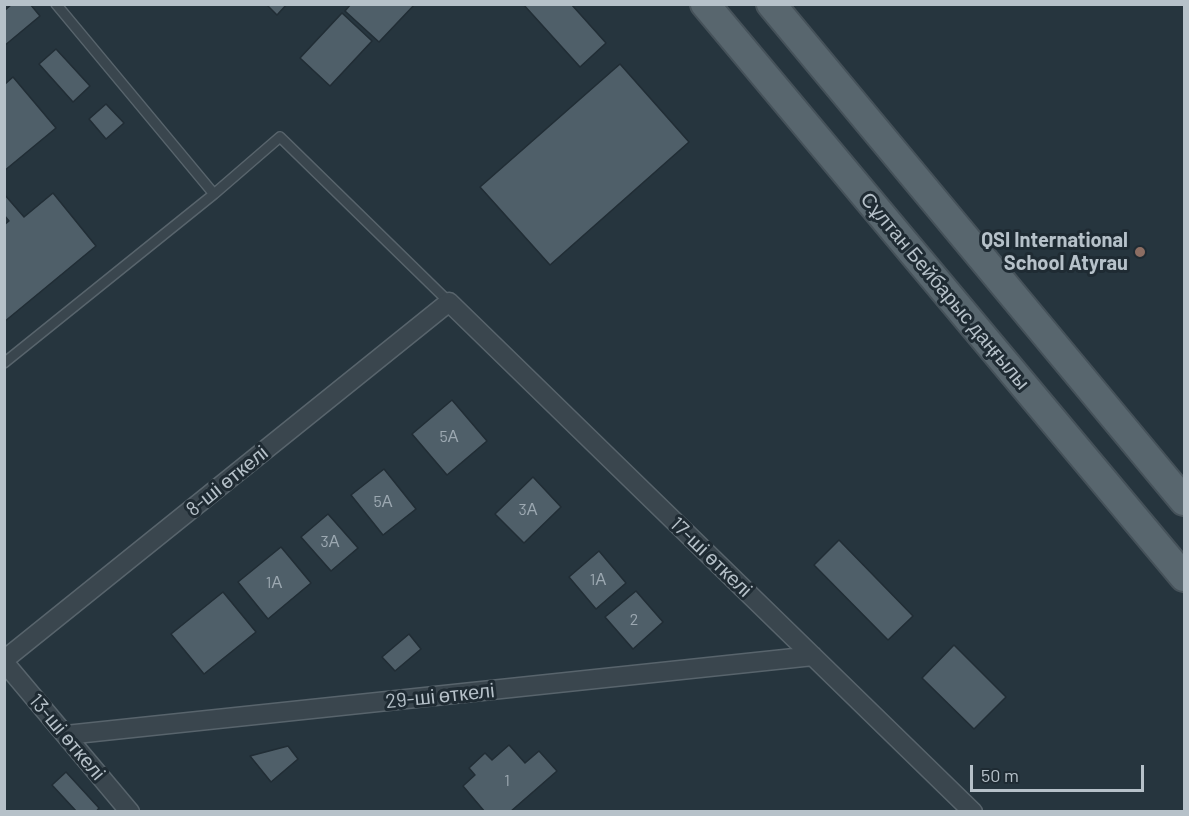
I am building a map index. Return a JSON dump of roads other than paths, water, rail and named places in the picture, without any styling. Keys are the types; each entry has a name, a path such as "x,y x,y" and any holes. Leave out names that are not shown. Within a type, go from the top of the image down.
{"main road":[{"name":"Сұлтан Бейбарыс даңғылы","path":"705,4 1185,577"},
{"path":"771,4 1185,501"}],"street":[{"name":"17-ші өткелі","path":"449,302 973,812"},
{"name":"8-ші өткелі","path":"4,661 449,302"},
{"name":"29-ші өткелі","path":"66,735 813,656"},
{"name":"13-ші өткелі","path":"4,661 130,812"}],"lane":[{"path":"56,4 214,194"},
{"path":"4,363 214,194 280,137 449,302"}],"place":[{"name":"QSI International School Atyrau","path":"1140,252"}]}
